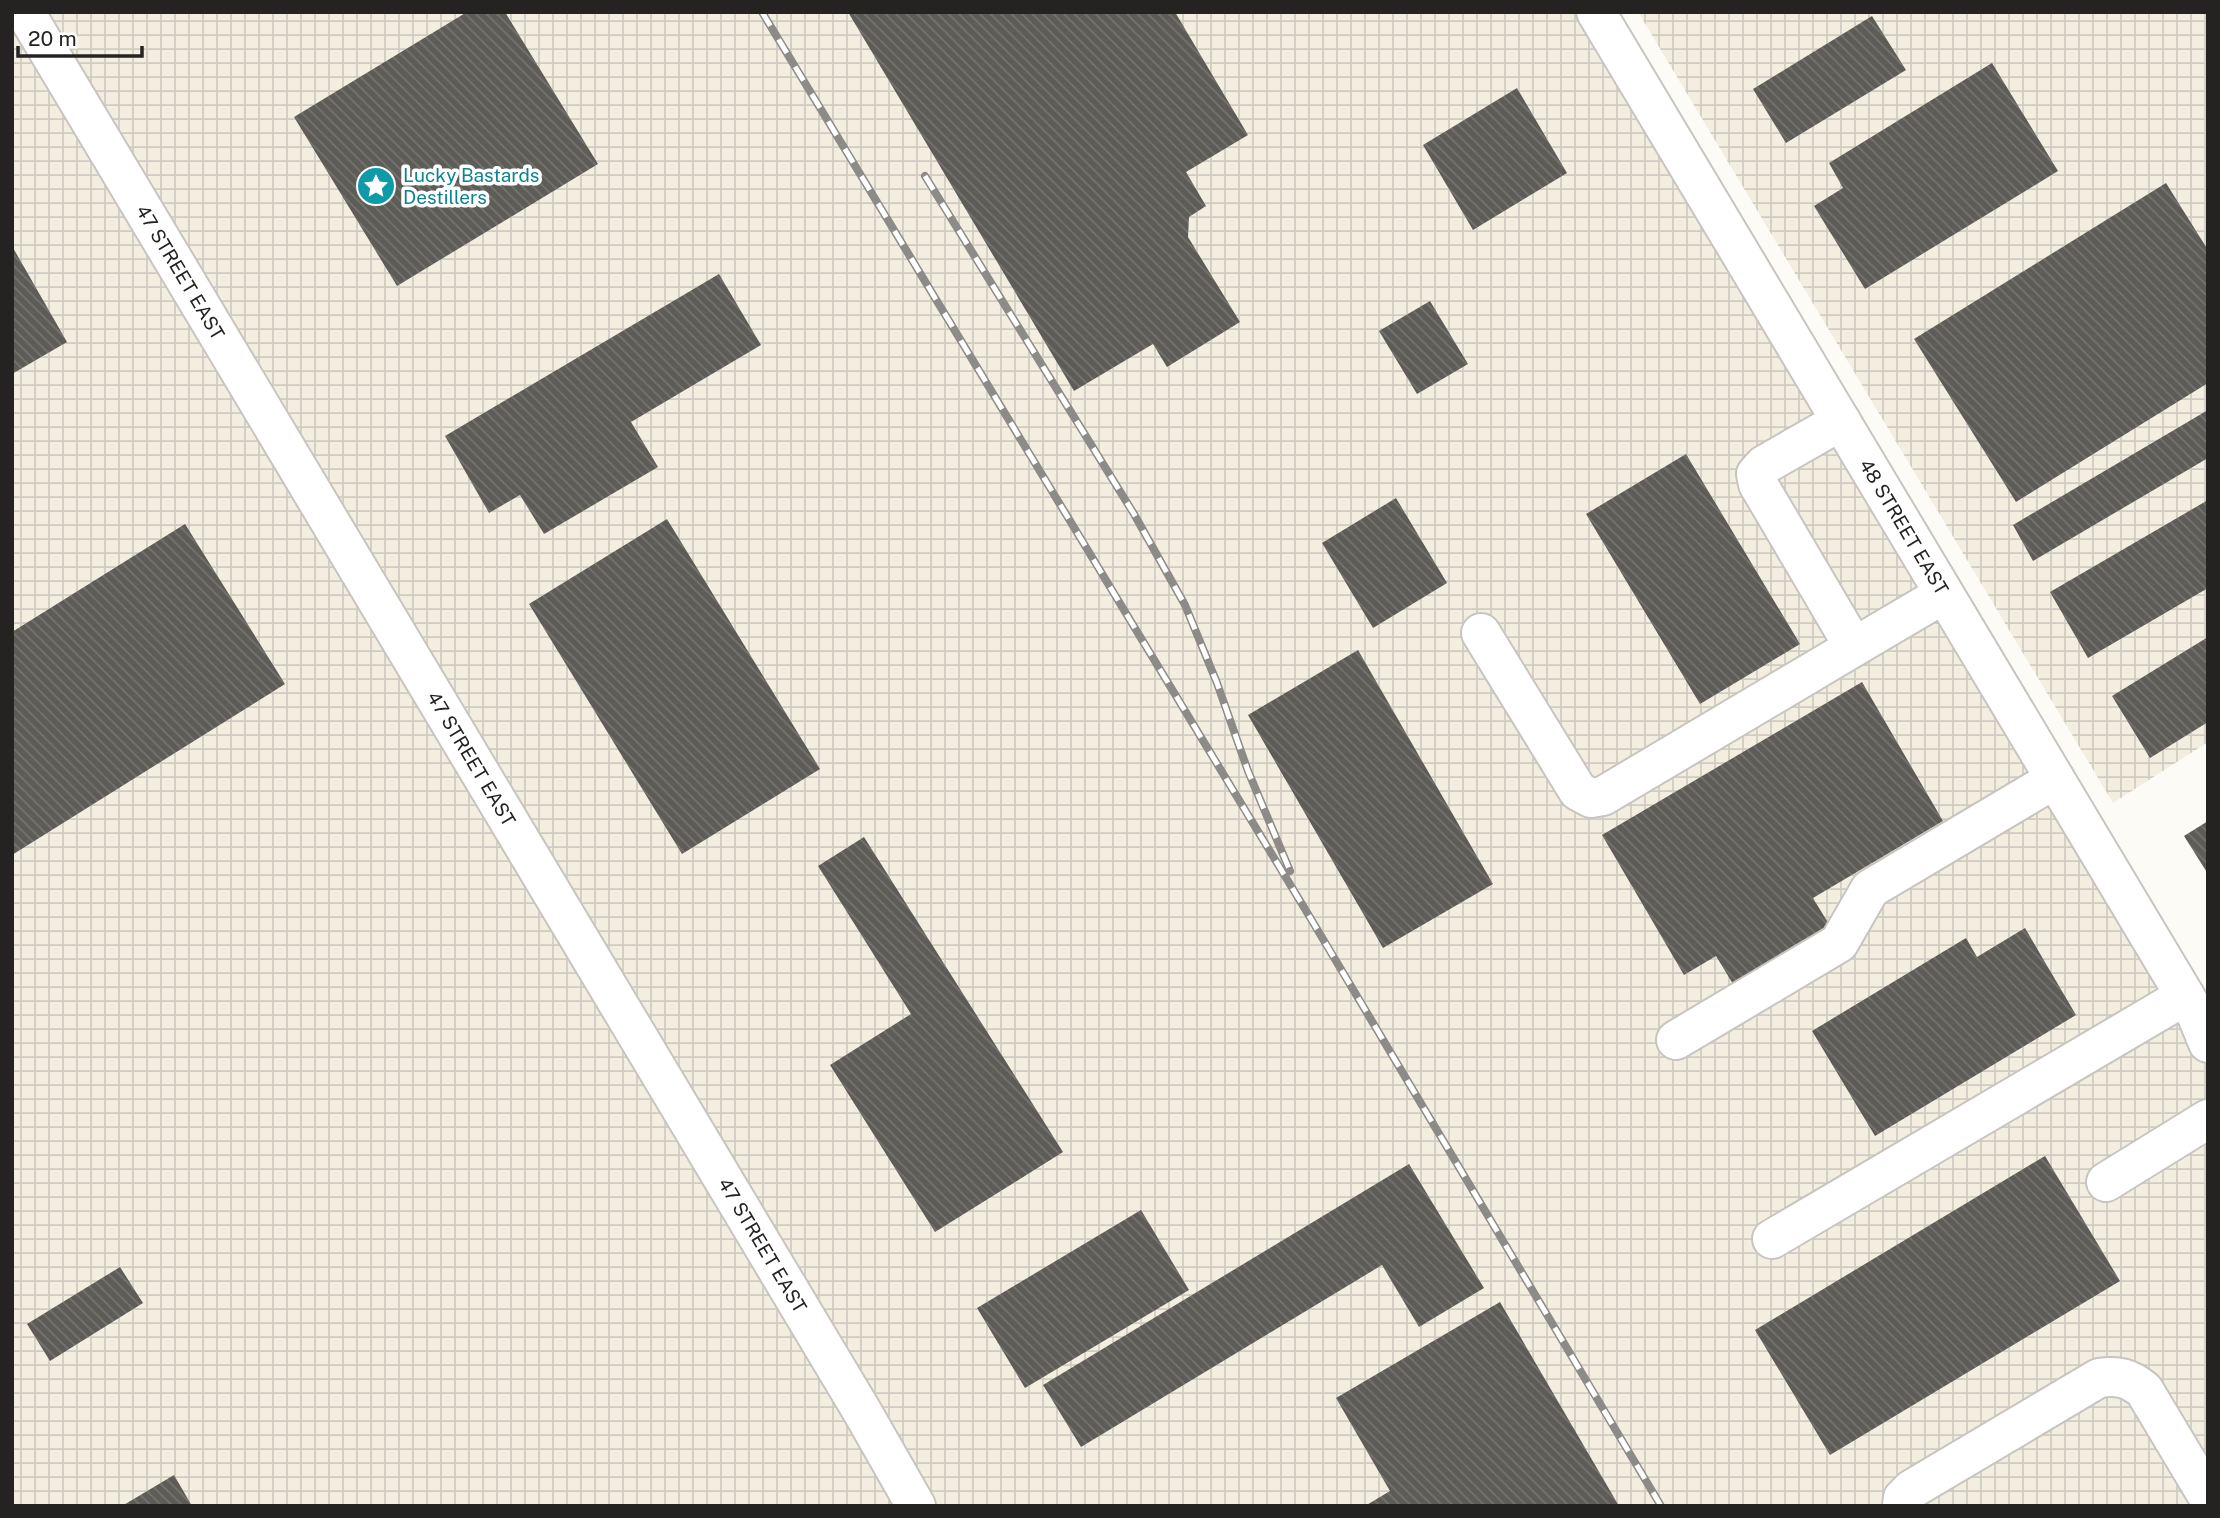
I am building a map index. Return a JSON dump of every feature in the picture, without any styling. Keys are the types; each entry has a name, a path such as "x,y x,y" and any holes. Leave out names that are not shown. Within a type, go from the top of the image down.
{"street":[{"name":"47 STREET EAST","path":"25,12 863,1413 916,1506"},
{"name":"48 STREET EAST","path":"1596,12 2197,1016 2208,1043"},
{"path":"1841,421 1764,465 1756,474 1758,484 1854,647"},
{"path":"1481,633 1578,791 1591,798 1603,796 1944,594"},
{"path":"1676,1040 1839,943 1870,889 2055,779"},
{"path":"1772,1239 2185,996"},
{"path":"2106,1182 2208,1119"},
{"path":"1902,1506 1903,1498 1912,1489 2099,1378 2115,1376 2132,1381 2144,1390 2208,1497"}],"shaded area":[{"path":"12,12 1596,12 2208,1043 2208,1506 12,1506"},
{"path":"1638,12 2208,12 2208,742 2113,803"}],"building":[{"path":"467,12 505,12 598,164 397,286 294,117"},
{"path":"848,12 1175,12 1248,135 1186,172 1206,206 1189,217 1188,237 1240,322 1167,367 1153,344 1074,391"},
{"path":"1872,16 1906,70 1786,143 1753,89"},
{"path":"1992,63 2058,171 1865,289 1814,206 1843,188 1829,163"},
{"path":"1517,88 1567,173 1473,230 1423,145"},
{"path":"2166,183 2208,250 2208,383 2016,502 1914,339"},
{"path":"12,246 67,342 12,374"},
{"path":"719,274 761,345 631,422 658,467 544,534 520,495 489,513 445,436"},
{"path":"1430,301 1468,364 1417,394 1379,331"},
{"path":"2208,410 2208,458 2033,561 2013,525"},
{"path":"1686,454 1800,644 1700,704 1586,514"},
{"path":"1396,498 1447,583 1373,628 1322,543"},
{"path":"2208,500 2208,588 2088,658 2050,592"},
{"path":"667,519 820,769 682,854 529,604"},
{"path":"185,524 285,684 12,855 12,632"},
{"path":"2208,637 2208,722 2150,758 2112,696"},
{"path":"1358,650 1493,884 1383,948 1248,715"},
{"path":"1862,682 1943,821 1813,898 1830,926 1733,984 1716,956 1684,975 1602,835"},
{"path":"2208,821 2208,874 2184,836"},
{"path":"864,837 1063,1152 935,1232 830,1065 911,1014 818,866"},
{"path":"2025,928 2076,1015 1875,1136 1812,1031 1966,938 1977,957"},
{"path":"2045,1156 2120,1281 1830,1455 1755,1330"},
{"path":"1409,1164 1484,1288 1419,1327 1382,1265 1081,1447 1043,1385"},
{"path":"1141,1210 1189,1290 1025,1388 977,1308"},
{"path":"120,1267 143,1303 50,1361 27,1324"},
{"path":"1500,1302 1619,1506 1365,1506 1390,1491 1336,1398"},
{"path":"174,1475 192,1506 122,1506"}],"railway":[{"path":"762,12 1311,919 1661,1506"},
{"path":"925,176 1134,514 1185,605 1217,683 1248,771 1290,871"}],"place":[{"name":"Lucky Bastards Destillers","path":"376,186"}]}
